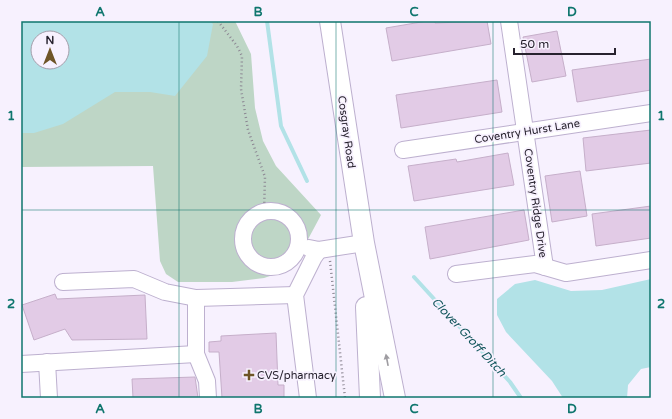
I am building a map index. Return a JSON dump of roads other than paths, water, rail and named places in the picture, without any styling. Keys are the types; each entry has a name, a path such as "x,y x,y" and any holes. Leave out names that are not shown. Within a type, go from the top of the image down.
{"main road":[{"name":"Cosgray Road","path":"330,21 364,243 395,398"},
{"name":"Cosgray Road","path":"364,243 370,397"}],"street":[{"name":"Coventry Ridge Drive","path":"509,21 545,267"},
{"name":"Coventry Hurst Lane","path":"403,150 651,113"},
{"path":"272,211 287,217 297,230 298,246 290,258 278,266 269,267 260,265 251,259 244,247 243,233 247,224 254,217 264,212 272,211"},
{"path":"298,246 324,250 364,243"},
{"path":"308,398 295,294 314,257 324,250"},
{"path":"456,274 535,264 566,273 651,260"},
{"path":"63,282 134,279 165,292 196,298 295,294"},
{"path":"196,298 196,354 207,381 208,398"},
{"path":"21,364 196,354"},
{"path":"46,362 49,398"}],"water":[{"path":"21,21 210,21 213,24 207,56 175,96 150,92 115,92 63,124 34,133 21,133"},
{"path":"651,279 651,367 641,369 628,385 627,398 563,398 552,381 506,332 497,315 497,299 515,284 535,280 571,291 602,290"}],"waterway":[{"name":"Clover Groff Ditch","path":"267,21 281,126 307,181"},
{"name":"Clover Groff Ditch","path":"414,277 510,382 521,398"}],"place":[{"name":"CVS/pharmacy","path":"249,375"}]}
